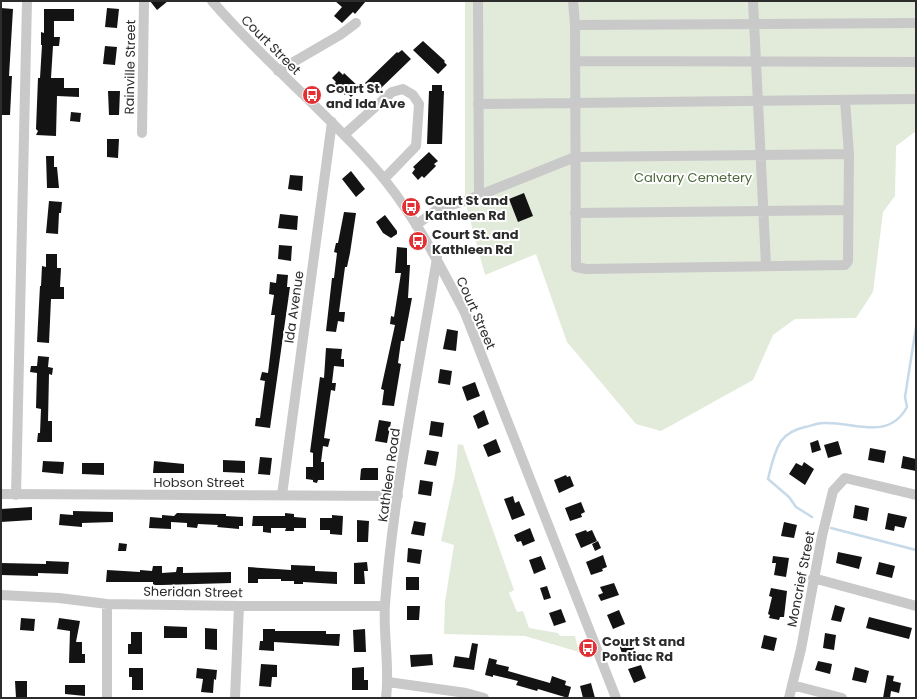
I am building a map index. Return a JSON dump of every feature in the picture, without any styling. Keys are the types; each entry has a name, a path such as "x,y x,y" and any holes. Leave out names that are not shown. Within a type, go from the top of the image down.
{"street":[{"path":"16,495 26,1"},
{"name":"Rainville Street","path":"142,133 144,1"},
{"name":"Court Street","path":"212,1 278,71 345,134 384,179 416,225 436,258 465,313 616,698"},
{"path":"478,1 479,194"},
{"path":"573,1 575,25 576,267 586,269 766,265 845,265 848,261 849,154 845,100"},
{"path":"753,1 766,265"},
{"path":"278,71 340,35 356,23"},
{"path":"575,25 916,23"},
{"path":"574,62 916,62"},
{"path":"345,134 392,92 403,89 413,95 419,104 416,146 384,179"},
{"path":"478,104 575,104 758,100 916,100"},
{"name":"Ida Avenue","path":"282,495 332,122"},
{"path":"416,225 438,209 575,157 849,154"},
{"path":"575,213 848,210"},
{"name":"Kathleen Road","path":"386,698 388,682 385,606 398,496 436,258"},
{"name":"Moncrief Street","path":"789,698 801,649 813,578 833,491 845,478 916,495"},
{"name":"Hobson Street","path":"1,494 398,496"},
{"path":"813,578 916,606"},
{"name":"Sheridan Street","path":"1,595 59,598 107,604 385,606"},
{"path":"107,604 107,698"},
{"path":"235,698 239,606"},
{"path":"388,682 466,693 484,698"},
{"path":"792,685 842,698"}],"green space":[{"name":"Calvary Cemetery","path":"465,1 916,1 916,131 896,146 895,196 883,212 873,292 856,318 795,319 773,335 753,380 661,431 636,424 567,342 536,254 485,275 465,201"},
{"path":"458,444 463,445 514,590 509,593 517,612 523,611 529,628 558,633 560,636 575,636 579,652 525,636 444,634 445,602 454,545 441,541 455,475"}],"building":[{"path":"150,1 168,1 157,10"},
{"path":"335,1 366,1 355,14 353,12 342,23 334,16 342,7"},
{"path":"1,8 13,9 9,76 12,76 10,115 1,115"},
{"path":"107,8 119,9 117,28 105,27"},
{"path":"44,9 74,9 74,21 54,21 54,37 60,37 59,46 53,46 51,78 64,78 64,88 79,88 79,97 57,96 56,136 36,135 38,131 36,129 38,78 40,78 42,45 41,32 44,33"},
{"path":"423,41 445,61 444,62 447,65 438,74 413,50"},
{"path":"105,46 117,47 115,65 103,64"},
{"path":"402,50 411,59 378,91 375,89 373,92 365,83 397,52 398,53"},
{"path":"339,71 343,75 344,73 360,88 351,97 347,93 345,95 334,84 336,82 332,78"},
{"path":"432,85 442,85 442,91 444,91 442,144 427,144 429,91 432,91"},
{"path":"108,91 120,91 119,115 109,115"},
{"path":"71,112 81,113 80,122 70,121"},
{"path":"107,139 119,139 118,158 107,157"},
{"path":"429,152 438,161 434,164 436,166 424,178 422,176 418,180 412,173 415,169 413,167"},
{"path":"46,156 54,156 54,167 57,167 59,188 47,188"},
{"path":"351,171 365,189 356,197 342,179"},
{"path":"290,175 303,176 302,191 288,189"},
{"path":"524,193 533,216 518,222 509,199"},
{"path":"49,201 62,202 61,213 59,213 58,234 46,233"},
{"path":"344,212 356,213 350,253 347,267 345,267 339,312 345,312 344,322 338,321 336,332 326,331 332,278 334,278 337,253 334,252 336,243 338,243"},
{"path":"280,214 298,216 297,230 278,228"},
{"path":"385,215 397,231 397,234 391,238 383,233 376,222"},
{"path":"279,245 292,246 291,261 278,259"},
{"path":"397,247 407,248 407,265 410,265 408,298 412,298 404,341 401,341 398,363 401,364 394,406 382,405 384,390 381,389 395,325 390,324 391,316 394,317 401,273 395,273"},
{"path":"46,254 57,254 57,268 61,268 60,287 64,287 64,299 51,299 49,343 37,342 42,266 46,267"},
{"path":"277,274 288,275 287,287 290,287 270,428 255,426 256,418 260,418 265,381 260,380 262,372 268,373 275,315 271,315 274,295 269,294 270,282 276,283"},
{"path":"447,329 458,331 456,351 443,349"},
{"path":"326,348 342,349 341,359 344,359 344,367 334,366 332,383 336,383 335,391 331,390 324,438 330,439 328,447 323,446 321,462 324,462 324,480 318,480 317,483 313,482 313,480 306,479 306,467 313,467 313,453 310,452 320,377 324,378"},
{"path":"38,356 49,357 48,367 53,368 52,375 49,374 48,421 52,421 52,442 37,442 38,433 40,433 41,409 36,408 37,373 30,372 31,366 37,366"},
{"path":"440,369 452,371 450,385 438,383"},
{"path":"475,382 480,396 467,401 462,387"},
{"path":"484,410 489,424 478,429 473,416"},
{"path":"379,420 391,422 387,443 375,441"},
{"path":"431,421 444,423 442,437 429,435"},
{"path":"496,439 501,452 488,457 483,445"},
{"path":"818,440 821,450 812,453 810,443"},
{"path":"838,441 842,454 828,458 824,445"},
{"path":"870,448 886,451 884,463 868,460"},
{"path":"427,450 439,452 436,466 424,464"},
{"path":"903,456 916,459 916,471 901,468"},
{"path":"260,457 272,458 270,475 258,474"},
{"path":"223,460 245,461 245,473 223,472"},
{"path":"43,461 64,462 63,474 42,472"},
{"path":"154,461 184,464 184,473 153,473"},
{"path":"804,462 814,469 805,485 789,474 796,463 802,466"},
{"path":"82,463 104,463 104,475 82,474"},
{"path":"378,468 378,480 360,480 361,469"},
{"path":"566,475 567,477 570,476 574,486 559,493 554,480"},
{"path":"420,480 433,482 431,496 418,494"},
{"path":"513,496 515,503 519,501 525,515 512,520 504,499"},
{"path":"581,502 585,512 581,514 582,517 570,521 565,508"},
{"path":"855,505 869,508 867,521 853,518"},
{"path":"32,507 32,520 1,522 1,509"},
{"path":"73,511 113,512 113,522 82,523 82,527 59,525 60,514 73,515"},
{"path":"177,513 226,514 226,516 243,517 243,526 239,526 239,529 217,527 218,525 198,524 197,528 187,527 187,523 171,522 171,529 149,528 150,517 162,518 162,515 174,516"},
{"path":"285,513 294,514 294,517 306,518 306,528 294,528 294,531 285,531 286,528 271,528 271,533 263,532 263,526 252,526 253,516 285,516"},
{"path":"888,513 907,517 904,528 895,526 894,531 885,529"},
{"path":"332,515 343,516 342,535 330,534 330,530 320,530 320,518 332,518"},
{"path":"357,520 369,521 368,542 357,542"},
{"path":"414,521 426,523 424,536 411,534"},
{"path":"784,522 797,525 794,538 781,536"},
{"path":"530,528 535,541 523,546 521,541 517,542 514,535"},
{"path":"586,530 587,532 592,530 597,541 581,548 575,534"},
{"path":"598,541 601,548 595,551 592,544"},
{"path":"119,543 127,544 126,551 118,551"},
{"path":"408,548 422,550 420,564 407,562"},
{"path":"838,552 862,557 859,569 836,563"},
{"path":"603,555 607,567 602,569 603,571 591,575 586,562"},
{"path":"541,556 546,569 534,574 529,560"},
{"path":"773,556 789,558 786,577 774,575 776,563 772,563"},
{"path":"46,561 69,562 68,574 38,573 38,576 1,575 1,563 46,564"},
{"path":"367,562 368,571 364,571 365,584 354,584 354,563"},
{"path":"879,562 895,566 892,578 876,574"},
{"path":"291,565 315,566 315,571 337,572 337,584 303,582 303,584 294,584 294,581 281,581 281,579 258,579 258,583 248,583 248,567 291,570"},
{"path":"153,566 162,566 162,573 176,572 177,567 183,567 183,573 231,572 231,583 153,585 153,582 106,582 107,570 140,572 140,570 152,571"},
{"path":"406,577 419,577 419,590 406,590"},
{"path":"614,583 619,595 601,601 598,595 603,593 600,587"},
{"path":"547,586 551,598 544,600 540,588"},
{"path":"771,588 787,591 784,617 780,617 779,620 769,618 770,615 768,614 772,597 769,596"},
{"path":"835,605 845,608 841,622 831,620"},
{"path":"407,606 420,606 419,620 407,620"},
{"path":"561,609 566,622 554,626 549,613"},
{"path":"619,610 625,624 613,629 607,615"},
{"path":"869,617 912,628 909,639 866,628"},
{"path":"21,618 35,619 34,631 20,630"},
{"path":"59,618 80,621 76,642 82,642 82,654 85,654 85,663 69,663 70,631 57,629"},
{"path":"164,626 187,627 187,638 164,638"},
{"path":"205,628 217,629 217,650 205,649"},
{"path":"263,629 275,629 275,631 326,631 326,634 340,634 339,646 274,642 274,651 259,650 260,641 263,641"},
{"path":"365,629 366,652 354,652 353,630"},
{"path":"131,632 142,632 142,654 128,654 128,644 131,644"},
{"path":"825,633 836,635 834,650 823,648"},
{"path":"764,635 777,638 774,651 761,648"},
{"path":"630,638 635,651 623,656 618,642"},
{"path":"472,643 478,644 474,670 453,667 455,656 469,658"},
{"path":"432,654 433,665 411,667 410,655"},
{"path":"489,658 497,660 496,664 509,667 508,671 550,683 552,676 566,681 565,685 571,687 568,698 538,689 537,691 516,685 518,681 493,675 493,677 485,675"},
{"path":"818,661 832,664 830,674 815,670"},
{"path":"261,664 277,665 277,677 272,677 271,687 259,686"},
{"path":"641,665 646,678 634,683 628,669"},
{"path":"364,667 364,680 368,680 368,690 352,690 352,668"},
{"path":"855,667 869,671 866,683 852,680"},
{"path":"129,668 143,668 143,690 132,690 132,677 129,677"},
{"path":"197,668 217,670 216,680 214,679 213,693 201,692 203,679 196,678"},
{"path":"887,675 894,676 893,681 901,683 899,693 891,691 890,698 883,698"},
{"path":"15,681 27,681 27,698 16,698"},
{"path":"591,683 595,698 583,698 580,686"},
{"path":"65,685 85,685 85,696 65,694"}],"waterway":[{"path":"812,517 796,507 789,497 768,479 776,450 783,438 792,432 818,423 880,427 890,424 899,418 907,407 905,397 916,327"},
{"path":"831,528 916,550"}],"place":[{"name":"Court St. and Ida Ave","path":"312,95"},
{"name":"Court St and Kathleen Rd","path":"411,207"},
{"name":"Court St. and Kathleen Rd","path":"418,241"},
{"name":"Court St and Pontiac Rd","path":"588,648"}]}
